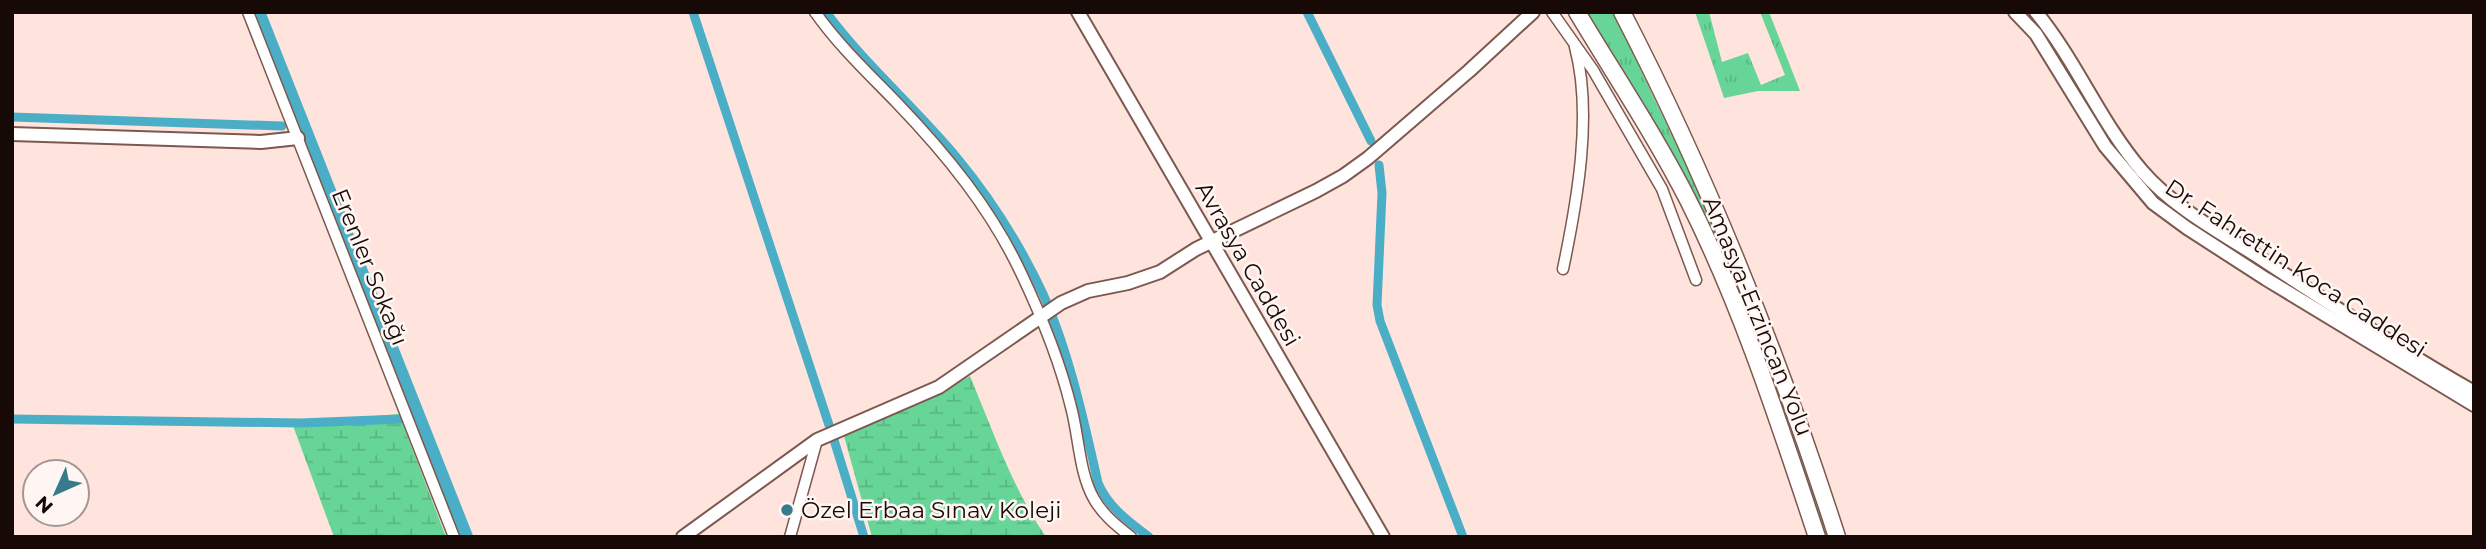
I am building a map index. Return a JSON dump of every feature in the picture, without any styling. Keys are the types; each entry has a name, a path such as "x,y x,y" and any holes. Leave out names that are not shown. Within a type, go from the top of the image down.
{"highway":[{"name":"Amasya-Erzincan Yolu","path":"1577,12 1668,162 1703,232 1758,365 1817,537"},
{"name":"Amasya-Erzincan Yolu","path":"1622,12 1695,162 1765,332 1837,537"}],"street":[{"name":"Erenler Sokağı","path":"248,12 454,537"},
{"path":"815,12 838,43 924,132 972,190 1004,238 1064,381 1078,434 1083,467 1093,498 1110,520 1131,537"},
{"name":"Avrasya Caddesi","path":"1078,12 1383,537"},
{"path":"683,537 817,440 939,387 1039,316 1062,303 1087,291 1128,283 1160,272 1211,242 1316,191 1359,165 1533,12"},
{"path":"1552,12 1610,99 1662,189 1696,280"},
{"name":"Dr. Fahrettin Koca Caddesi","path":"2015,12 2036,34 2105,146 2153,203 2266,279 2474,405"},
{"name":"Dr. Fahrettin Koca Caddesi","path":"2036,12 2063,47 2107,124 2143,173 2159,189 2278,270 2474,392"},
{"path":"1563,269 1578,186 1582,141 1580,76 1573,42"},
{"path":"12,134 235,142 298,138"},
{"path":"790,537 817,440"}],"green space":[{"path":"1583,12 1613,12 1694,182 1744,300 1830,537 1824,537 1675,159"},
{"path":"1695,12 1709,12 1722,62 1748,53 1761,85 1785,75 1760,12 1769,12 1800,91 1758,91 1724,98"},
{"path":"970,376 1013,479 1046,537 872,537 844,436 933,397"},
{"path":"399,414 446,537 334,537 292,423"}],"waterway":[{"path":"257,12 465,537"},
{"path":"693,12 829,425"},
{"path":"826,12 857,50 958,159 1005,224 1043,294 1061,339 1102,492 1113,507 1149,537"},
{"path":"1307,12 1371,141"},
{"path":"12,117 282,126"},
{"path":"1379,165 1382,193 1377,305 1380,321 1463,537"},
{"path":"12,419 300,423 401,419"},
{"path":"834,440 864,537"}],"place":[{"name":"Özel Erbaa Sınav Koleji","path":"787,510"}]}
